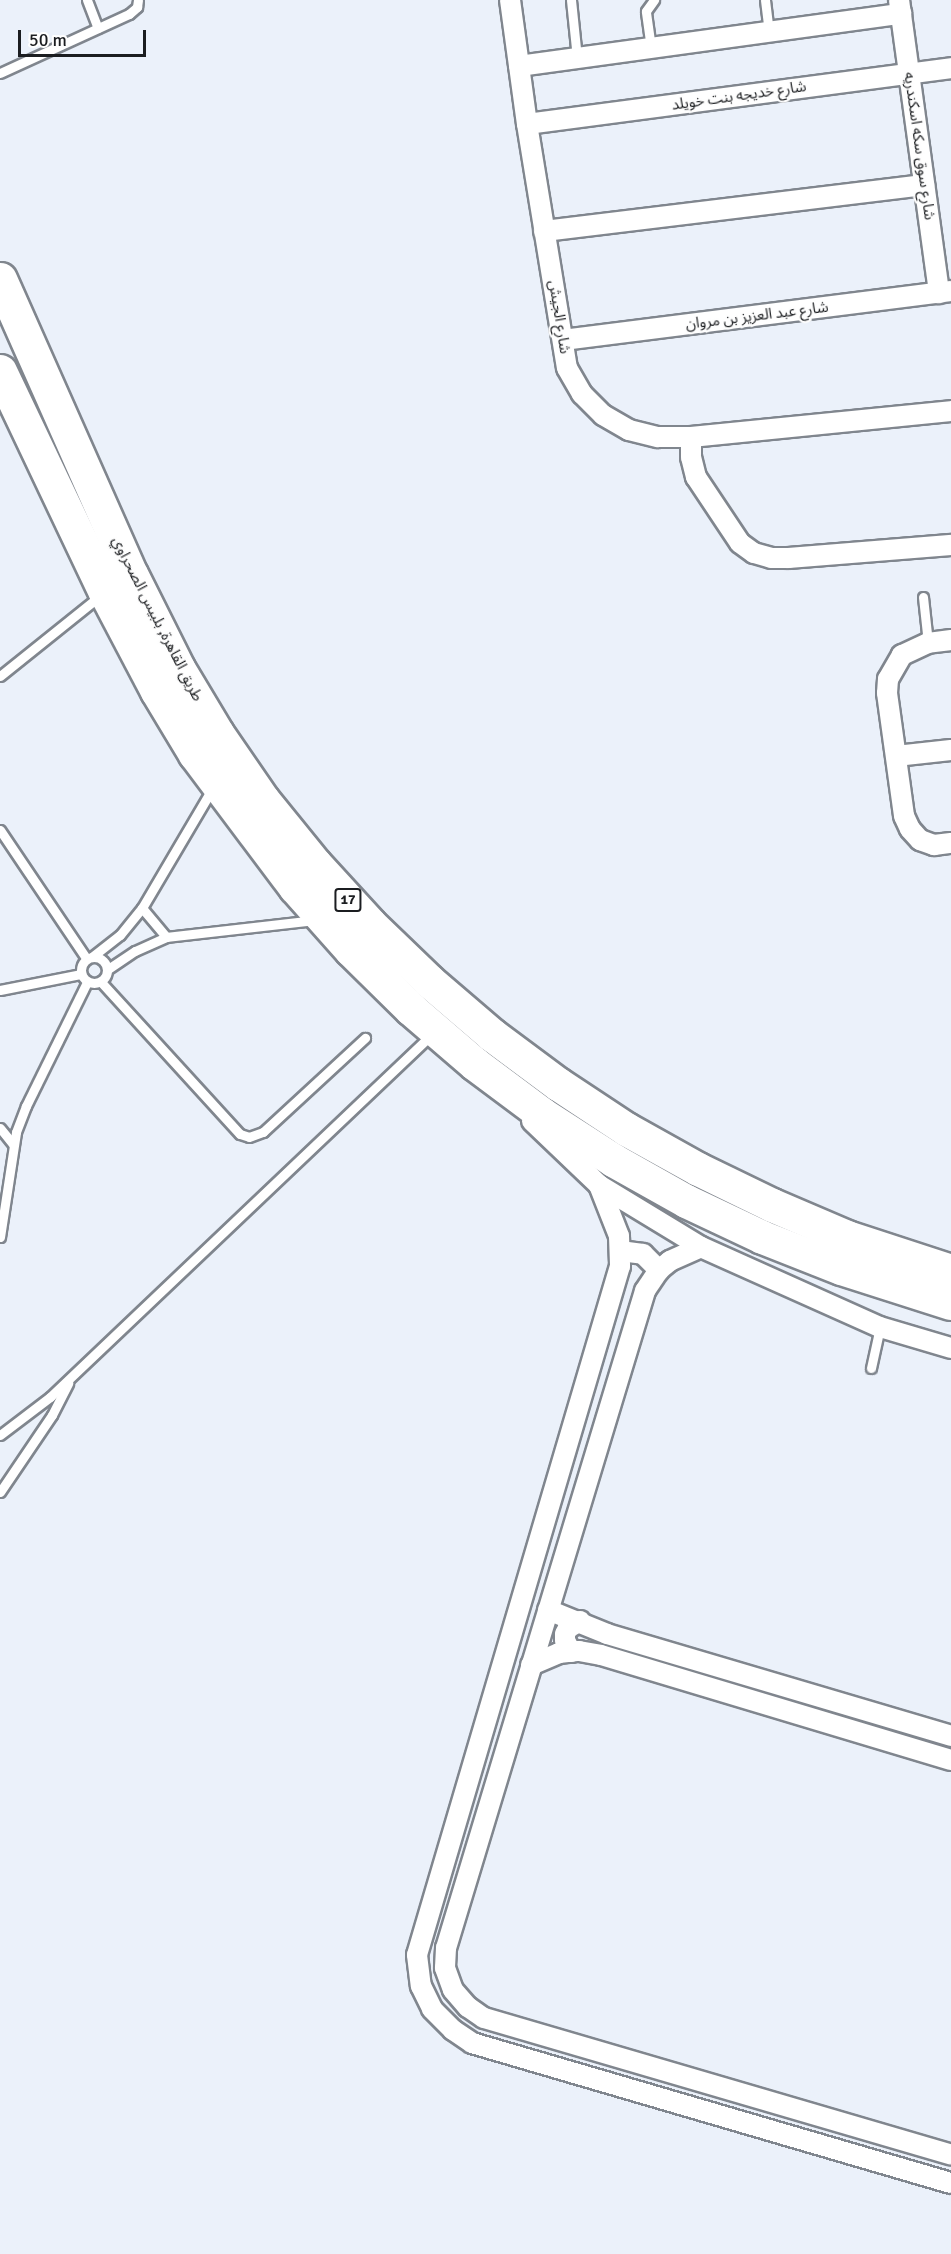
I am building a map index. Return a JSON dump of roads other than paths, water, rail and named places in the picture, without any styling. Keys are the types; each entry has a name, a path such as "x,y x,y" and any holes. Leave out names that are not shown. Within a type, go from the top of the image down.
{"highway":[{"name":"طريق القاهرة, بلبيس الصحراوي","path":"0,279 131,574 178,668 216,733 263,800 315,864 370,924 429,981 492,1035 558,1084 626,1129 698,1170 772,1206 847,1237 951,1271"},
{"name":"طريق القاهرة, بلبيس الصحراوي","path":"0,371 105,592 157,691 216,783 295,887 351,950 436,1031 475,1064 542,1114 604,1155 686,1202 762,1238 841,1269 951,1303"}],"street":[{"name":"شارع الجيش","path":"510,0 527,124 567,368 582,394 603,415 629,430 648,435 691,437 951,411"},
{"path":"519,66 769,32 900,7"},
{"name":"شارع سوق سكه اسكندريه","path":"900,7 924,185 945,292"},
{"name":"شارع خديجه بنت خويلد","path":"527,124 951,68"},
{"path":"544,231 924,185"},
{"name":"شارع عبد العزيز بن مروان","path":"563,340 945,292"},
{"path":"691,437 691,457 696,477 740,543 754,553 771,558 789,558 951,545"},
{"path":"951,640 928,643 902,655 888,679 886,693 904,816 910,830 920,840 934,845 951,843"},
{"path":"896,756 951,750"},
{"path":"475,1064 599,1185 701,1247 880,1327 951,1348"},
{"path":"599,1185 619,1236 620,1266 417,1955 421,1986 432,2009 453,2030 472,2043 951,2183"},
{"path":"701,1247 670,1261 659,1270 645,1291 446,1948 445,1968 453,1990 468,2007 484,2018 951,2155"},
{"path":"620,1251 643,1254 659,1270"},
{"path":"548,1610 580,1621 607,1634 951,1736"},
{"path":"571,1652 565,1640 565,1634 568,1628 580,1621"},
{"path":"531,1665 559,1653 601,1655 951,1760"},
{"path":"456,1824 461,1830 469,1833 482,1829"},
{"path":"445,1861 456,1857 471,1865"}],"lane":[{"path":"87,0 98,28"},
{"path":"0,73 134,11 138,0"},
{"path":"571,0 577,58"},
{"path":"651,48 646,11 654,0"},
{"path":"765,0 769,32"},
{"path":"0,676 105,592"},
{"path":"923,597 928,643"},
{"path":"0,1237 13,1144 26,1106 84,978 80,968 90,957 120,935 142,908 216,783"},
{"path":"0,830 90,957 106,962 108,969"},
{"path":"142,908 166,937"},
{"path":"101,982 108,969 135,951 166,937 323,919"},
{"path":"0,990 84,978 101,982 240,1134 249,1137 263,1132 365,1038"},
{"path":"0,1435 70,1378 436,1031"},
{"path":"0,1128 13,1144"},
{"path":"871,1368 880,1327"},
{"path":"0,1492 52,1415 70,1378"}]}
